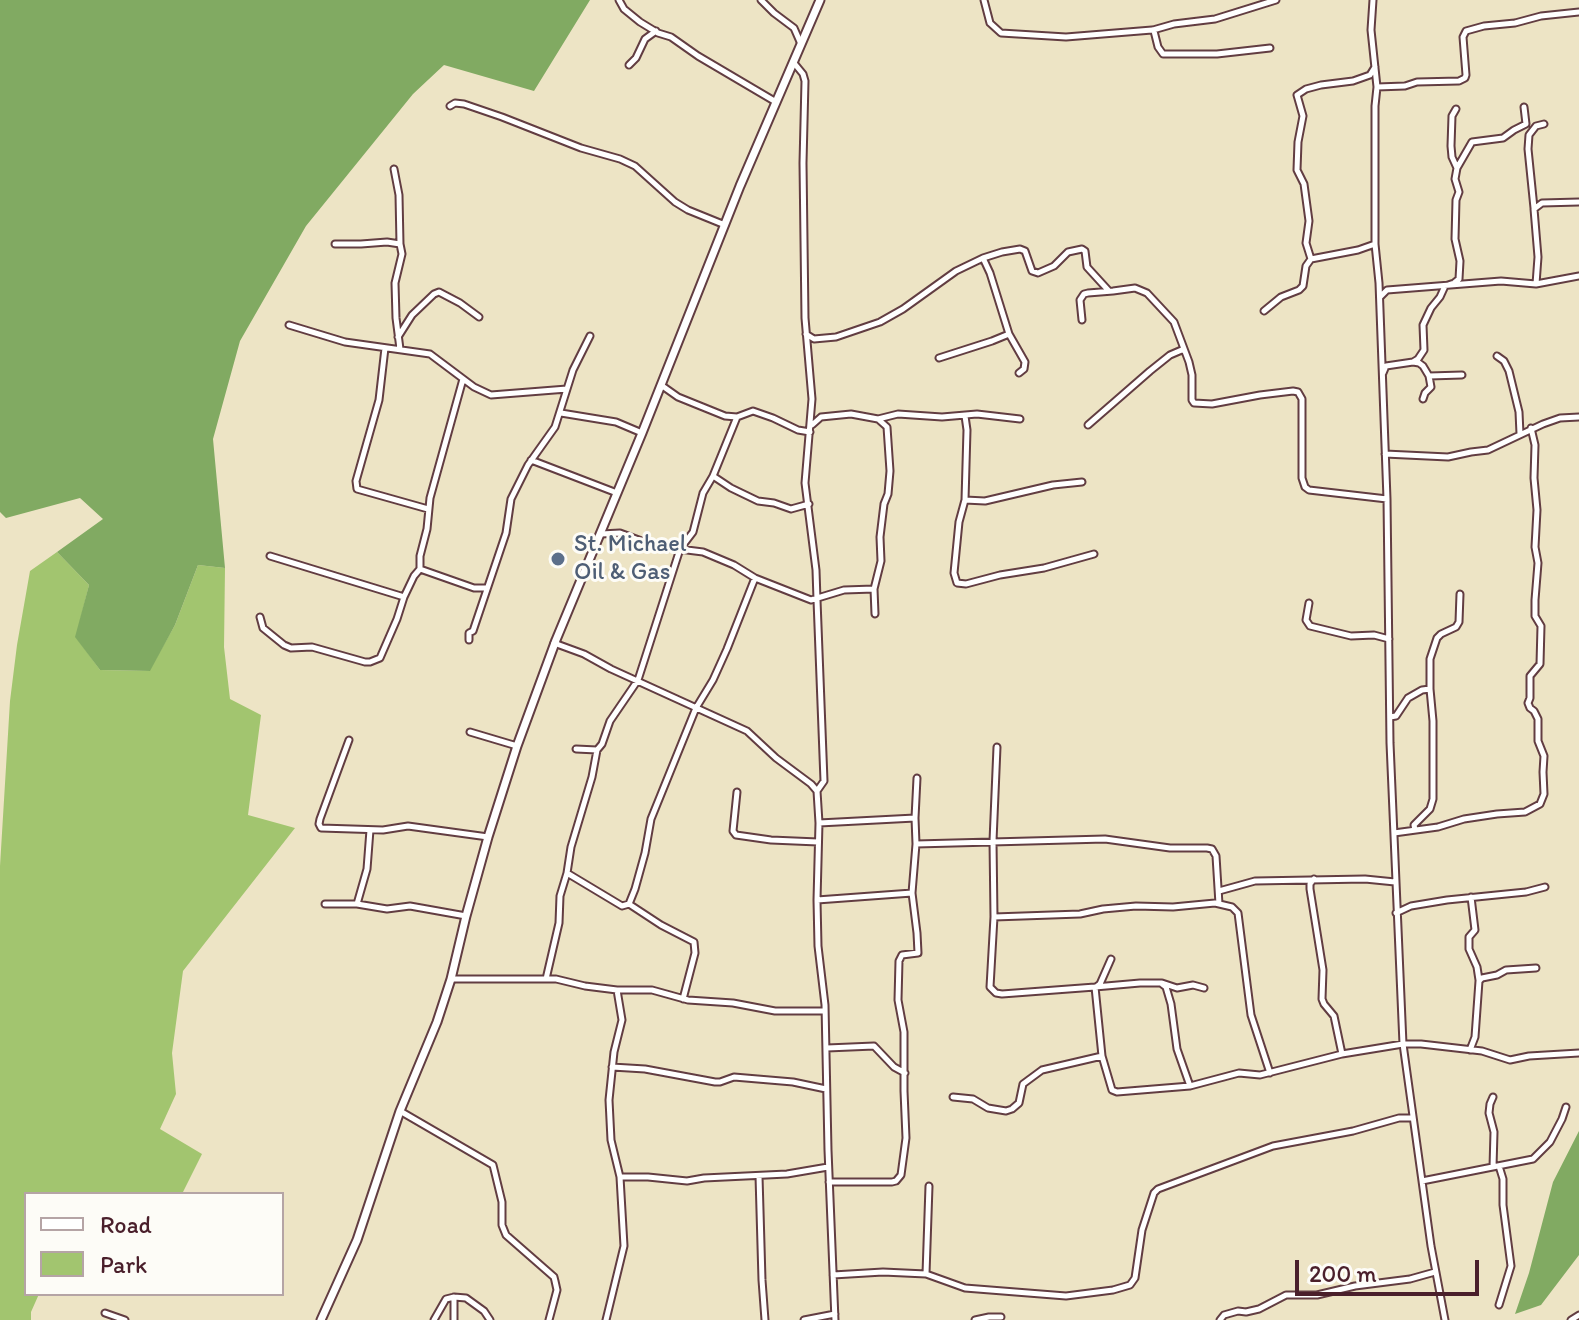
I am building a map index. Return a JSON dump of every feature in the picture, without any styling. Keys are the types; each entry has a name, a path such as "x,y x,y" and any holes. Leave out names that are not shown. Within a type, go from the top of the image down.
{"street":[{"path":"619,0 624,9 640,22 671,37 776,102"},
{"path":"761,0 794,28 801,45"},
{"path":"321,1320 357,1240 400,1111 437,1022 488,837 554,643 820,0"},
{"path":"984,0 990,23 1001,33 1066,37 1152,30 1215,19 1276,0"},
{"path":"1373,0 1371,30 1377,87 1375,244 1387,499 1390,743 1403,1044 1435,1272 1445,1320"},
{"path":"1377,87 1459,81 1466,75 1463,41 1466,31 1579,12"},
{"path":"1152,30 1163,54 1217,54 1270,48"},
{"path":"629,65 645,39 656,31"},
{"path":"794,63 805,81 806,334 812,410 805,483 816,570 824,781 817,791"},
{"path":"1311,259 1306,243 1309,221 1304,184 1297,170 1303,116 1297,95 1306,89 1370,75 1375,66"},
{"path":"450,106 464,104 581,148 620,159 635,166 675,202 725,225"},
{"path":"1524,107 1538,257 1536,284"},
{"path":"1456,109 1452,116 1451,146 1457,168"},
{"path":"1413,362 1424,350 1423,325 1431,308 1445,286 1459,279 1455,239 1459,192 1455,179 1457,168 1472,142 1503,138 1526,124"},
{"path":"1529,135 1536,126 1544,124"},
{"path":"394,169 399,195 401,258 395,283 400,349"},
{"path":"1534,209 1542,203 1579,202"},
{"path":"335,244 400,244"},
{"path":"1264,311 1281,297 1303,286 1306,266 1311,259 1375,244"},
{"path":"807,345 814,339 836,337 880,322 956,271 1002,252 1025,251 1032,271 1038,273 1054,266 1068,252 1082,249 1087,267 1109,291"},
{"path":"983,258 1009,334 1025,362 1024,369 1019,373"},
{"path":"1379,297 1387,290 1501,281 1536,284 1579,276"},
{"path":"1379,283 1387,290"},
{"path":"1082,320 1081,297 1088,293 1135,288 1147,293 1172,319 1192,375 1194,403 1222,403 1293,391 1301,395 1302,478 1305,487 1387,499"},
{"path":"398,338 412,315 439,292 479,317"},
{"path":"289,325 345,342 430,354 483,392 499,396 567,389"},
{"path":"806,334 814,339"},
{"path":"939,358 1009,334"},
{"path":"469,640 506,533 511,499 531,460 555,427 573,370 590,336"},
{"path":"385,347 379,400 356,486 359,490 428,509"},
{"path":"1088,425 1170,355 1184,349"},
{"path":"1497,356 1509,371 1519,412 1520,435"},
{"path":"1382,382 1386,366 1419,363 1429,376 1431,387 1423,399"},
{"path":"1429,376 1462,375"},
{"path":"260,617 263,628 291,648 312,647 370,662 380,658 404,597 420,569 428,509 463,379"},
{"path":"661,385 678,397 725,416 737,417 753,411 798,430 810,429 821,417 851,414 878,419 898,414 942,417 985,414 1020,419"},
{"path":"812,410 821,417"},
{"path":"561,413 616,422 642,433"},
{"path":"875,614 874,589 881,561 880,537 890,471 889,416"},
{"path":"965,416 965,500 959,522 954,573 957,583 966,584 1044,568 1094,554"},
{"path":"546,979 559,923 560,896 597,750 610,721 638,680 680,549 693,532 703,493 737,417"},
{"path":"1385,454 1448,457 1488,450 1531,428 1560,418 1579,417"},
{"path":"878,419 887,427"},
{"path":"1394,833 1438,827 1464,819 1525,812 1540,804 1544,794 1544,756 1538,741 1538,719 1528,703 1530,676 1540,664 1541,626 1535,616 1537,510 1535,445 1531,428"},
{"path":"531,460 617,493"},
{"path":"713,476 758,501 791,509 809,504"},
{"path":"965,500 985,501 1053,485 1082,482"},
{"path":"600,534 620,533 655,546 703,552 806,599 817,600 844,590 874,589"},
{"path":"270,556 404,597"},
{"path":"420,569 474,588 486,588"},
{"path":"629,904 645,853 651,819 696,708 713,680 755,578"},
{"path":"1415,830 1414,825 1430,809 1433,799 1430,659 1437,638 1459,622 1460,594"},
{"path":"1309,603 1306,620 1310,626 1351,636 1374,635 1389,639"},
{"path":"554,643 584,654 753,735 817,791 818,946 827,1048 828,1167 835,1317 804,1320"},
{"path":"1390,717 1396,716 1408,698 1430,689"},
{"path":"470,732 517,746"},
{"path":"349,740 319,824 321,828 370,830 408,826 488,837"},
{"path":"997,747 992,990 1002,994 1140,983 1204,988"},
{"path":"576,749 597,750"},
{"path":"829,1182 892,1182 899,1178 906,1138 904,1032 898,1000 899,961 902,955 918,953 912,893 917,778"},
{"path":"811,784 824,781"},
{"path":"737,792 733,831 736,835 818,842"},
{"path":"819,823 915,818"},
{"path":"357,904 367,869 370,830"},
{"path":"916,844 1105,839 1170,848 1207,848 1212,849 1216,856 1219,904"},
{"path":"567,873 622,906 629,904 694,942 695,953 683,999"},
{"path":"1314,879 1310,889 1323,970 1322,999 1334,1016 1342,1054"},
{"path":"1219,891 1255,881 1365,879 1395,882"},
{"path":"1396,913 1411,906 1534,891 1545,887"},
{"path":"817,900 912,893"},
{"path":"1470,1050 1475,1037 1479,981 1470,954 1469,937 1475,930 1471,897"},
{"path":"325,904 357,904 387,909 410,906 466,916"},
{"path":"994,917 1080,914 1136,906 1219,904 1232,907 1238,913 1251,1015 1270,1073"},
{"path":"1095,987 1100,984 1111,959"},
{"path":"1479,981 1506,970 1536,968"},
{"path":"451,979 556,979 617,990 652,990 683,999 733,1003 775,1011 825,1011"},
{"path":"1162,983 1171,1004 1177,1049 1190,1086"},
{"path":"1095,987 1102,1056 1112,1090 1117,1092 1190,1086 1239,1073 1260,1075 1307,1061 1403,1044 1482,1051 1510,1060 1579,1053"},
{"path":"606,1320 624,1246 620,1177 610,1132 609,1089 622,1020 617,990"},
{"path":"827,1048 874,1046 894,1067 905,1073"},
{"path":"953,1097 973,1099 988,1108 1006,1111 1019,1103 1023,1084 1042,1070 1102,1056"},
{"path":"612,1067 645,1069 720,1082 734,1077 793,1082 826,1089"},
{"path":"1493,1097 1489,1113 1494,1132 1496,1166 1503,1179 1511,1266 1499,1305"},
{"path":"1422,1181 1536,1157 1550,1142 1566,1107"},
{"path":"400,1111 493,1165 506,1235 554,1277 557,1290 549,1320"},
{"path":"833,1275 883,1272 926,1274 965,1288 1066,1296 1113,1290 1130,1285 1135,1278 1142,1230 1158,1189 1273,1146 1353,1131 1399,1118 1413,1118"},
{"path":"620,1177 687,1181 828,1167"},
{"path":"759,1176 765,1320"},
{"path":"926,1274 929,1186"},
{"path":"1220,1320 1224,1315 1238,1311 1259,1309 1286,1295 1317,1295 1435,1272"},
{"path":"434,1320 446,1299 454,1297 466,1298 484,1311 490,1320"},
{"path":"454,1297 454,1320"},
{"path":"105,1313 125,1320"},
{"path":"1571,1320 1579,1315"},
{"path":"975,1320 1001,1317"}],"green space":[{"path":"0,0 590,0 534,91 444,65 413,94 306,226 240,341 213,439 225,568 198,565 175,625 150,671 100,670 75,637 89,585 57,552 103,519 80,498 6,518 0,512"},
{"path":"57,552 89,585 76,637 100,670 149,671 175,625 198,565 225,568 224,647 230,699 261,715 248,815 295,828 183,971 172,1053 176,1094 160,1129 202,1154 183,1192 24,1192 24,1296 38,1296 31,1320 0,1320 0,866 10,701 30,571"},
{"path":"1579,1131 1579,1255 1541,1305 1515,1314 1553,1182"}],"place":[{"name":"St. Michael Oil & Gas","path":"558,559"}]}
